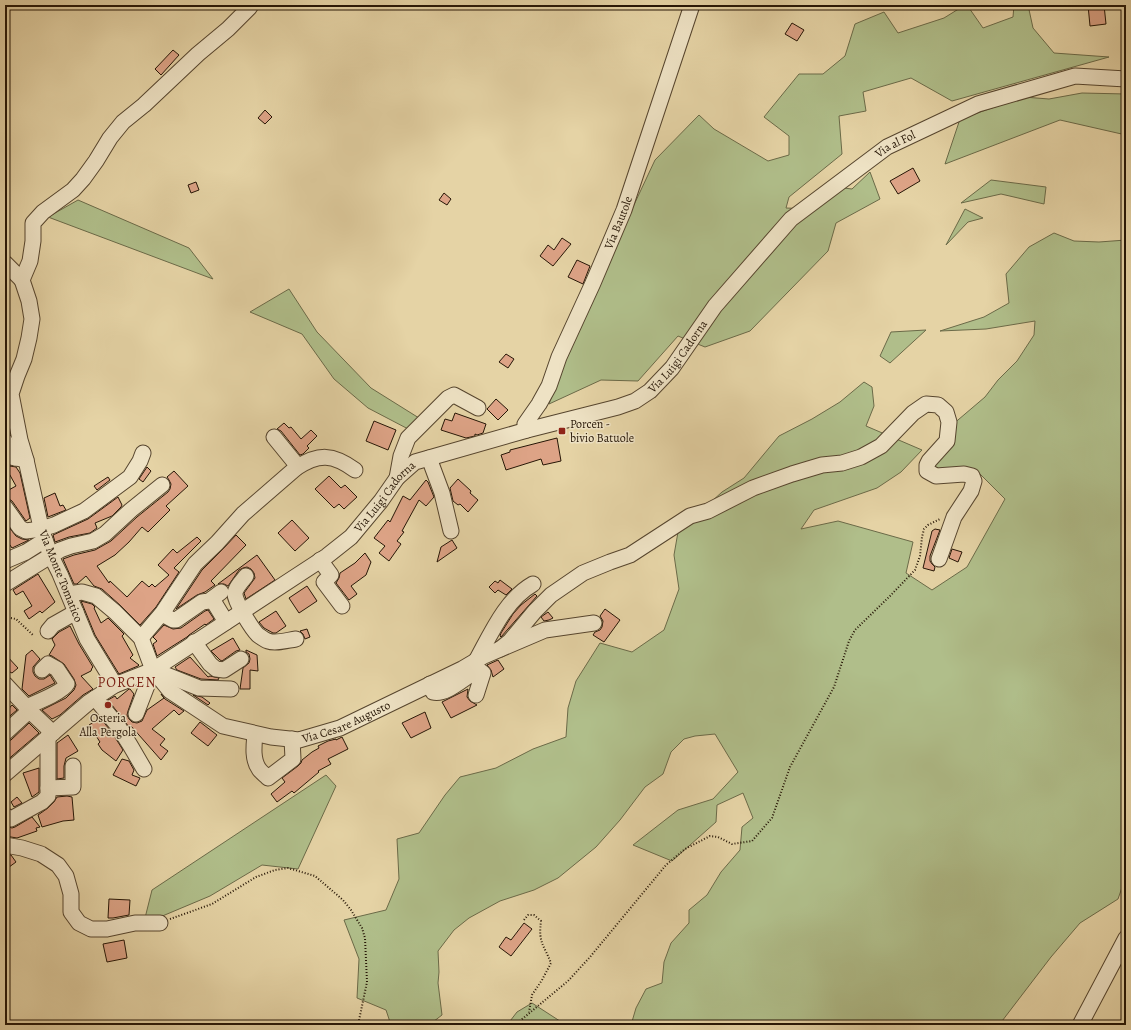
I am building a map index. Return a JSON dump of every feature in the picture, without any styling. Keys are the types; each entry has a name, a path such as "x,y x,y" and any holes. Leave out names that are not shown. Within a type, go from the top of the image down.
{"street":[{"path":"22,280 30,261 33,241 33,223 43,212 73,190 83,179 110,138 123,122 144,106 198,54 228,29 251,5"},
{"name":"Via Bautole","path":"527,430 525,424 549,386 559,357 624,210 692,5"},
{"name":"Via al Fol","path":"715,306 791,219 887,147 978,104 1075,76 1126,79"},
{"path":"5,263 22,280 29,301 32,319 30,338 11,394 9,406 20,440 15,458"},
{"name":"Via Luigi Cadorna","path":"5,774 54,731 95,698 115,686 153,670 320,560 351,536 381,501 397,478 416,462 527,430 618,407 635,400 650,391 672,368 715,306"},
{"path":"397,478 401,456 408,438 448,398 454,395 478,408"},
{"path":"500,649 510,641 535,611 551,595 583,574 630,555 690,516 708,511 753,488 792,474 822,466 842,463 861,457 881,446 913,413 926,404 938,405 946,412 949,422 947,440 929,461 927,471 936,476 964,474 972,476 974,481 971,491 954,517 939,559"},
{"path":"274,437 296,464 296,468"},
{"path":"5,441 15,458"},
{"path":"143,453 130,477 84,511 54,525 26,552 5,562 9,582 60,550 93,541 105,534 131,510 162,486"},
{"path":"68,594 82,592 96,596 116,612 141,638 162,614 196,564 243,514 296,468 306,461 317,458 331,457 347,464 354,470"},
{"name":"Via Monte Tomatico","path":"15,458 51,556 87,639 115,686"},
{"path":"429,458 442,493 451,531"},
{"path":"5,506 20,528 26,531 43,534"},
{"path":"320,560 332,575 324,582 342,606"},
{"path":"246,576 238,586 235,594 242,611 258,635 271,642 296,639"},
{"path":"476,661 502,615 524,589 533,584"},
{"path":"162,614 176,620 202,602 209,601 216,595 226,622"},
{"path":"41,633 76,612"},
{"path":"500,649 545,630 594,623"},
{"name":"Via Cesare Augusto","path":"141,638 153,670 170,690 223,726 271,737 299,740 340,728 500,649"},
{"path":"194,642 216,670 224,670 241,660"},
{"path":"5,734 28,709 66,687 67,684 57,669 48,664 42,670"},
{"path":"136,714 153,670 199,688 232,689"},
{"path":"430,684 433,692 437,693 449,689 473,672 479,670 483,673 476,695"},
{"path":"5,815 12,819 42,802 48,796 54,731 8,693"},
{"path":"95,698 118,726 144,769"},
{"path":"255,734 254,759 259,769 268,778 293,759 292,739"},
{"path":"48,788 73,787 72,766"},
{"path":"5,845 22,848 41,854 58,865 66,876 72,894 71,912 79,922 85,926 91,929 107,929 134,923 160,923"},
{"path":"1080,1025 1126,938"}],"path":[{"path":"515,1025 568,981 586,962 666,865 685,850 710,836 718,837 732,844 752,841 772,818 790,767 834,687 849,641 856,630 915,570 920,556 924,530 928,525 942,517"},
{"path":"5,617 16,618 41,633"},
{"path":"160,923 212,904 256,877 275,870 288,868 315,876 343,900 362,928 365,938 367,982 358,1025"},
{"path":"524,920 528,915 534,915 541,922 539,934 543,947 551,963 532,995 529,1012"}],"green space":[{"path":"967,5 983,28 1013,17 1014,5 1028,5 1033,28 1054,53 1109,57 952,101 911,78 863,92 866,111 839,116 842,154 789,197 786,208 812,209 844,188 852,189 870,172 880,199 836,223 828,251 750,331 705,347 678,336 638,381 601,380 549,404 561,371 625,224 655,160 699,115 714,129 768,161 789,155 789,136 764,117 799,74 823,74 845,56 855,24 884,12 898,33 944,18"},
{"path":"1082,93 1126,94 1126,135 1060,120 945,164 960,119 1024,97 1049,99"},
{"path":"991,180 1046,187 1044,204 1001,194 961,203"},
{"path":"78,200 189,248 213,279 48,217"},
{"path":"965,209 983,218 968,222 946,245"},
{"path":"1054,233 1074,241 1099,242 1126,240 1126,876 1118,899 1080,923 1051,957 999,1025 631,1025 636,1008 646,989 662,983 664,962 671,943 689,923 689,910 707,895 721,872 740,850 742,827 753,818 743,793 717,805 716,822 672,861 633,845 678,810 713,799 738,772 715,734 695,736 684,739 671,752 663,774 645,787 620,820 596,847 558,878 534,890 500,901 469,918 454,930 438,951 438,983 442,1015 429,1025 391,1025 386,1010 357,998 359,959 344,920 386,910 399,879 397,839 419,833 445,795 460,777 496,768 533,749 566,737 568,708 576,681 600,643 632,652 664,630 679,589 674,555 678,532 722,492 744,478 779,436 812,419 840,402 864,382 872,387 874,406 866,426 922,450 901,472 877,488 814,510 801,529 838,521 913,542 906,573 932,590 967,567 1005,499 975,469 944,475 922,462 945,431 985,397 998,380 1017,361 1034,335 1035,321 986,329 940,331 984,317 1009,303 1006,274 1029,247"},
{"path":"289,289 317,332 371,388 419,418 412,431 368,408 334,379 302,334 250,312"},
{"path":"926,330 890,363 880,356 891,332"},
{"path":"326,775 336,786 298,869 262,865 210,896 160,917 145,918 152,890"},
{"path":"532,1003 566,1025 507,1025 517,1012"}],"building":[{"path":"1088,5 1104,5 1106,24 1090,26"},
{"path":"792,23 804,30 797,41 785,34"},
{"path":"173,50 179,55 161,75 155,69"},
{"path":"265,110 272,117 265,124 258,118"},
{"path":"913,168 920,181 898,194 890,181"},
{"path":"196,182 199,190 191,193 188,185"},
{"path":"444,193 451,199 447,205 439,200"},
{"path":"562,238 571,244 553,266 540,256 548,245 554,250"},
{"path":"577,260 590,266 583,284 568,277"},
{"path":"506,354 514,359 508,368 499,362"},
{"path":"496,399 508,410 498,420 487,409"},
{"path":"455,413 486,424 483,433 477,435 475,434 475,436 466,438 441,430 445,419 452,421"},
{"path":"374,421 396,430 388,450 366,441"},
{"path":"284,423 289,428 291,427 301,439 311,430 317,436 307,446 309,448 303,454 300,455 281,431 277,429"},
{"path":"557,438 561,461 543,465 541,459 506,470 501,455 510,452 510,450"},
{"path":"10,466 16,467 20,473 30,518 26,521 12,501 5,498 5,492 16,486 6,468"},
{"path":"147,467 151,471 143,482 139,479"},
{"path":"174,471 188,486 166,506 170,510 148,532 142,527 115,555 97,566 109,583 110,581 127,597 142,581 149,587 152,584 155,587 169,575 158,565 173,549 177,553 197,537 201,541 174,568 179,572 156,607 140,625 102,589 94,586 86,576 77,584 74,584 63,559 95,550 111,541 137,517 168,492 171,484 167,477"},
{"path":"329,476 341,488 345,485 357,497 344,509 339,504 334,508 315,489"},
{"path":"108,477 110,480 97,490 94,486"},
{"path":"458,479 478,500 468,512 460,504 458,505 453,501 450,488"},
{"path":"426,480 434,497 426,506 419,500 402,531 404,532 397,541 401,544 389,561 379,553 385,546 374,538 388,520 390,522 403,496 410,500"},
{"path":"55,493 60,506 63,505 66,510 48,517 44,498"},
{"path":"118,497 122,505 121,507 112,516 95,523 97,528 90,533 69,537 55,542 53,535 88,519"},
{"path":"292,520 309,538 295,551 278,533"},
{"path":"5,522 16,536 29,540 12,548 5,538"},
{"path":"935,529 940,530 930,556 930,561 935,567 934,571 923,568 932,531"},
{"path":"236,535 246,545 211,581 215,585 176,609 202,570"},
{"path":"452,540 457,548 437,562 441,547"},
{"path":"952,549 962,552 958,562 949,558"},
{"path":"365,553 371,562 366,575 351,586 357,594 349,600 336,583 340,573 355,563"},
{"path":"257,555 275,580 246,599 244,593 255,578 251,569 247,567 239,570 228,586 218,584"},
{"path":"38,574 55,602 42,613 40,611 29,619 24,611 32,606 23,591 16,595 13,590"},
{"path":"500,580 512,589 506,595 498,590 495,593 489,587 495,581 498,583"},
{"path":"307,586 317,601 299,613 289,598"},
{"path":"535,594 537,596 501,637 501,633 513,614 521,605"},
{"path":"81,601 92,604 95,607 94,608 101,623 108,618 124,634 122,636 133,655 130,658 139,665 138,666 119,674 95,635"},
{"path":"605,609 620,620 604,642 593,635 602,627 603,621 600,616"},
{"path":"208,610 214,619 157,656 153,644 157,641 153,637 164,625 173,629 181,628"},
{"path":"276,611 286,626 276,633 273,633 264,628 259,622"},
{"path":"548,612 553,618 544,621 541,617"},
{"path":"70,626 93,667 91,671 81,676 93,689 83,695 60,715 52,719 42,710 66,698 74,690 76,685 74,679 64,664 49,655 55,645 52,639 59,632"},
{"path":"307,629 310,637 305,639 300,631"},
{"path":"233,638 240,650 236,651 222,661 211,651"},
{"path":"32,650 40,659 33,667 35,676 39,679 44,679 50,675 55,683 29,696 22,689 26,655"},
{"path":"246,650 257,655 258,671 250,670 250,689 240,689 243,668 249,663 250,659"},
{"path":"5,654 18,668 12,673 10,672 6,675 5,675"},
{"path":"190,657 208,677 219,678 218,680 201,679 177,670 175,667"},
{"path":"498,660 504,669 493,677 491,670 487,665"},
{"path":"129,689 134,694 127,715 132,722 137,723 142,721 147,710 164,698 161,694 165,699 184,711 179,715 174,710 152,729 165,739 160,745 168,751 161,760 131,726 129,727 108,700 115,696 117,699"},
{"path":"468,689 467,697 470,701 477,705 451,718 442,702"},
{"path":"193,695 202,697 210,703 208,705"},
{"path":"12,705 17,710 5,720 5,713"},
{"path":"425,712 431,728 411,738 402,723"},
{"path":"100,718 111,731 123,750 116,761 102,750 98,744 100,742 89,725"},
{"path":"200,722 217,735 208,746 191,733"},
{"path":"29,723 39,733 5,762 5,742 11,740"},
{"path":"68,735 78,751 66,758 64,778 57,779 57,743"},
{"path":"342,737 348,749 328,759 331,764 318,771 319,772 294,793 292,791 277,802 271,794 285,782 282,778 298,766 302,760 319,748 318,746"},
{"path":"122,759 129,761 134,770 132,775 140,778 136,786 113,775"},
{"path":"39,768 39,792 32,797 23,773"},
{"path":"17,797 22,803 14,807 11,802"},
{"path":"57,797 72,797 74,820 63,821 42,827 38,815 48,808"},
{"path":"32,817 40,827 36,828 37,831 17,838 5,836 5,826 12,828 15,827"},
{"path":"5,854 11,855 16,862 5,870"},
{"path":"109,899 130,900 129,915 108,918"},
{"path":"524,923 532,929 511,956 499,947 506,937 511,940"},
{"path":"124,940 127,958 107,962 103,944"}],"place":[{"name":"Porcen - bivio Batuole","path":"562,431"},
{"name":"Osteria Alla Pergola","path":"108,705"}],"district":[{"name":"PORCEN","path":"127,682"}]}
